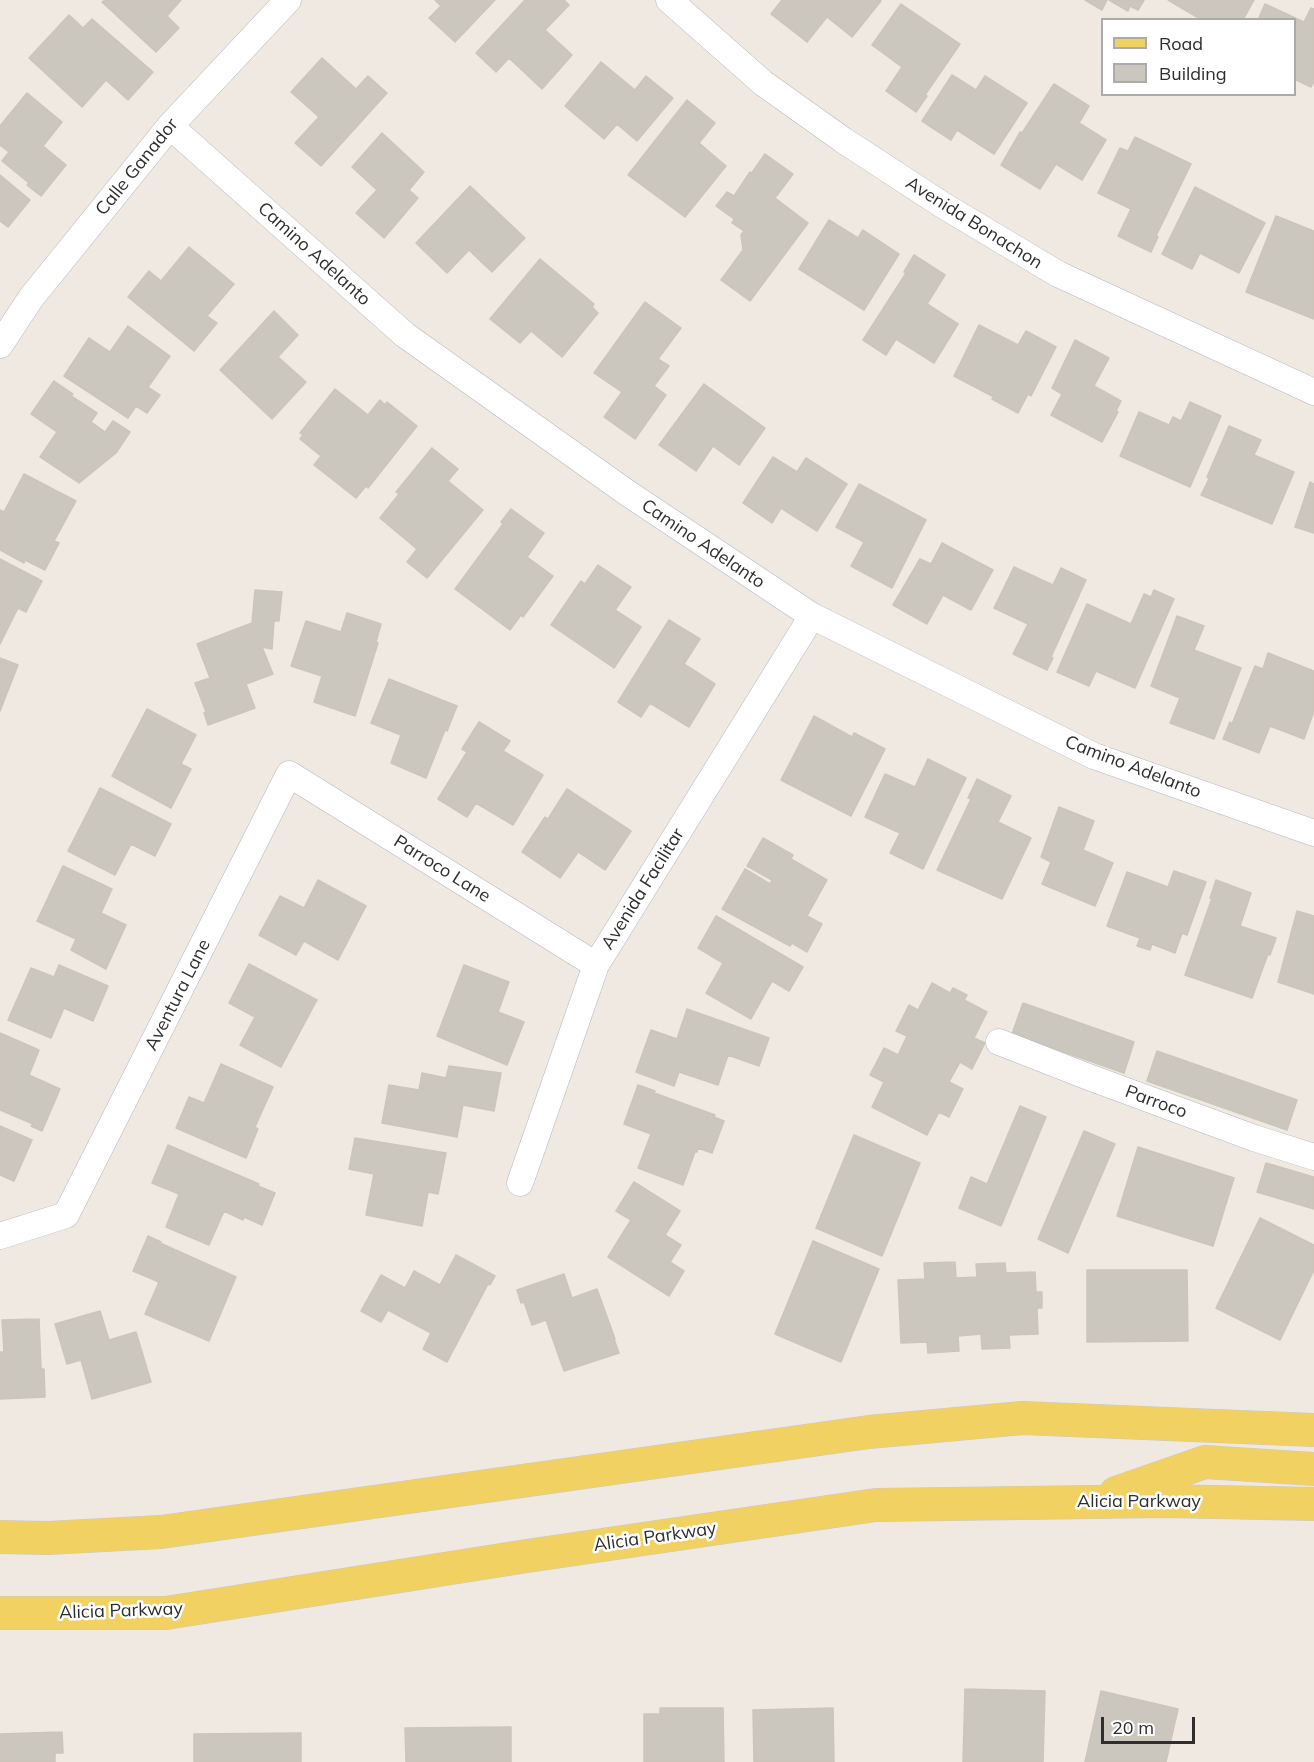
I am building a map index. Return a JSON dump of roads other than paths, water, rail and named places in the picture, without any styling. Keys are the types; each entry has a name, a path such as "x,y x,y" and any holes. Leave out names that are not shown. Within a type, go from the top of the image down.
{"main road":[{"path":"0,1537 48,1538 161,1532 869,1432 1022,1418 1314,1430"},
{"path":"1089,1502 1205,1462 1314,1469"},
{"name":"Alicia Parkway","path":"0,1613 166,1613 539,1554 876,1505 1165,1501 1314,1504"}],"street":[{"name":"Calle Ganador","path":"0,345 31,298 170,126 288,0"},
{"name":"Avenida Bonachon","path":"669,0 763,83 843,140 941,204 1058,274 1314,392"},
{"name":"Camino Adelanto","path":"170,126 405,335 626,492 812,616 1095,756 1314,833"},
{"name":"Avenida Facilitar","path":"520,1183 596,964 812,616"},
{"name":"Parroco Lane","path":"289,774 596,964"},
{"name":"Aventura Lane","path":"0,1236 66,1215 289,774"},
{"name":"Parroco","path":"999,1042 1254,1138 1314,1157"}]}
